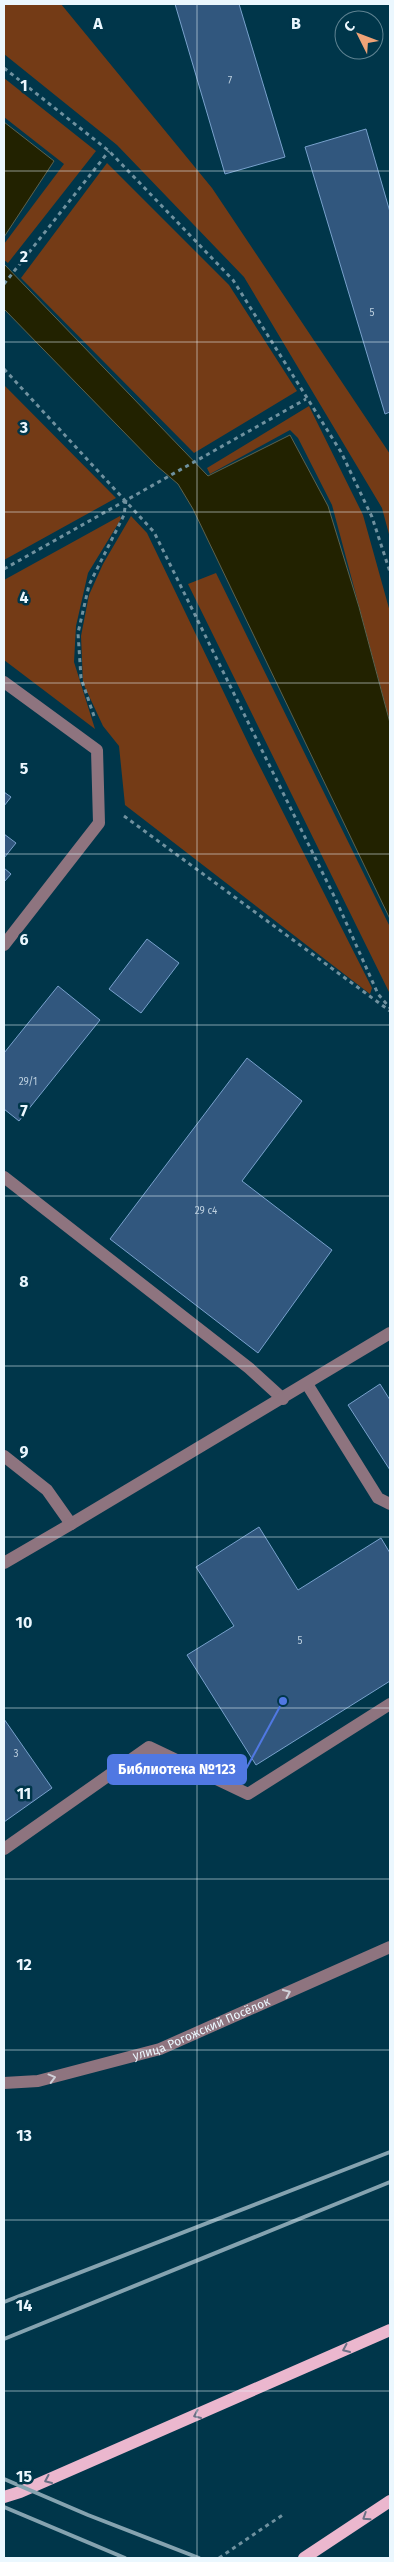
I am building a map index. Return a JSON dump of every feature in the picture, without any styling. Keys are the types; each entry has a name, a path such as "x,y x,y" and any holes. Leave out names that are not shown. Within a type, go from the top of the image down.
{"main road":[{"path":"4,2497 29,2488 390,2330"},
{"path":"304,2558 390,2501"}],"street":[{"path":"4,682 96,750 99,823 4,945"},
{"path":"4,1177 249,1368 283,1399"},
{"path":"4,1563 283,1399 390,1333"},
{"path":"307,1384 378,1498 390,1504"},
{"path":"4,1456 47,1490 71,1524"},
{"path":"4,1849 149,1747 248,1794 390,1704"},
{"name":"улица Рогожский Посёлок","path":"4,2083 38,2081 160,2049 390,1947"}],"path":[{"path":"4,68 109,151 233,280 341,452 372,517 390,572"},
{"path":"4,284 109,151"},
{"path":"4,369 126,499 154,532 336,900 378,994 390,1010"},
{"path":"4,569 306,399"},
{"path":"96,750 97,725 81,678 78,633 89,585 124,515 126,499"},
{"path":"99,823 124,816 390,1010"},
{"path":"219,2558 284,2514"}],"shaded area":[{"path":"4,4 61,4 212,188 390,454 390,538 382,508 244,277 117,145 4,54"},
{"path":"4,78 96,151 8,263 4,260 4,244 64,164 4,117"},
{"path":"4,122 54,161 4,237"},
{"path":"107,163 229,285 297,391 194,453 21,278"},
{"path":"4,264 208,476 290,435 328,506 359,607 390,723 390,919 193,509 178,484 157,466 4,309"},
{"path":"4,385 116,498 4,560"},
{"path":"309,406 363,515 390,612 390,722 332,505 298,438 290,430 210,474 207,468"},
{"path":"120,516 121,519 88,573 76,626 74,662 95,729 4,660 4,580"},
{"path":"131,516 147,533 251,749 372,988 370,994 125,805 119,746 103,726 83,683 81,636 89,595 103,564"},
{"path":"216,573 390,927 390,994 188,584"}],"building":[{"path":"175,4 239,4 285,157 225,174"},
{"path":"366,129 390,212 390,412 385,414 305,147"},
{"path":"4,792 11,797 4,806"},
{"path":"4,834 16,843 4,858"},
{"path":"4,868 11,874 4,882"},
{"path":"147,939 179,963 141,1013 109,989"},
{"path":"58,986 100,1020 19,1121 4,1109 4,1053"},
{"path":"247,1058 302,1101 242,1181 332,1250 258,1353 110,1239"},
{"path":"380,1384 390,1400 390,1470 348,1405"},
{"path":"259,1527 298,1590 381,1538 390,1553 390,1681 256,1765 187,1655 234,1626 196,1567"},
{"path":"4,1719 52,1788 4,1822"}],"railway":[{"path":"4,2302 390,2152"},
{"path":"4,2339 390,2182"},
{"path":"4,2479 88,2515 199,2558"},
{"path":"4,2507 125,2558"}],"place":[{"name":"Библиотека №123","path":"283,1701"}]}
